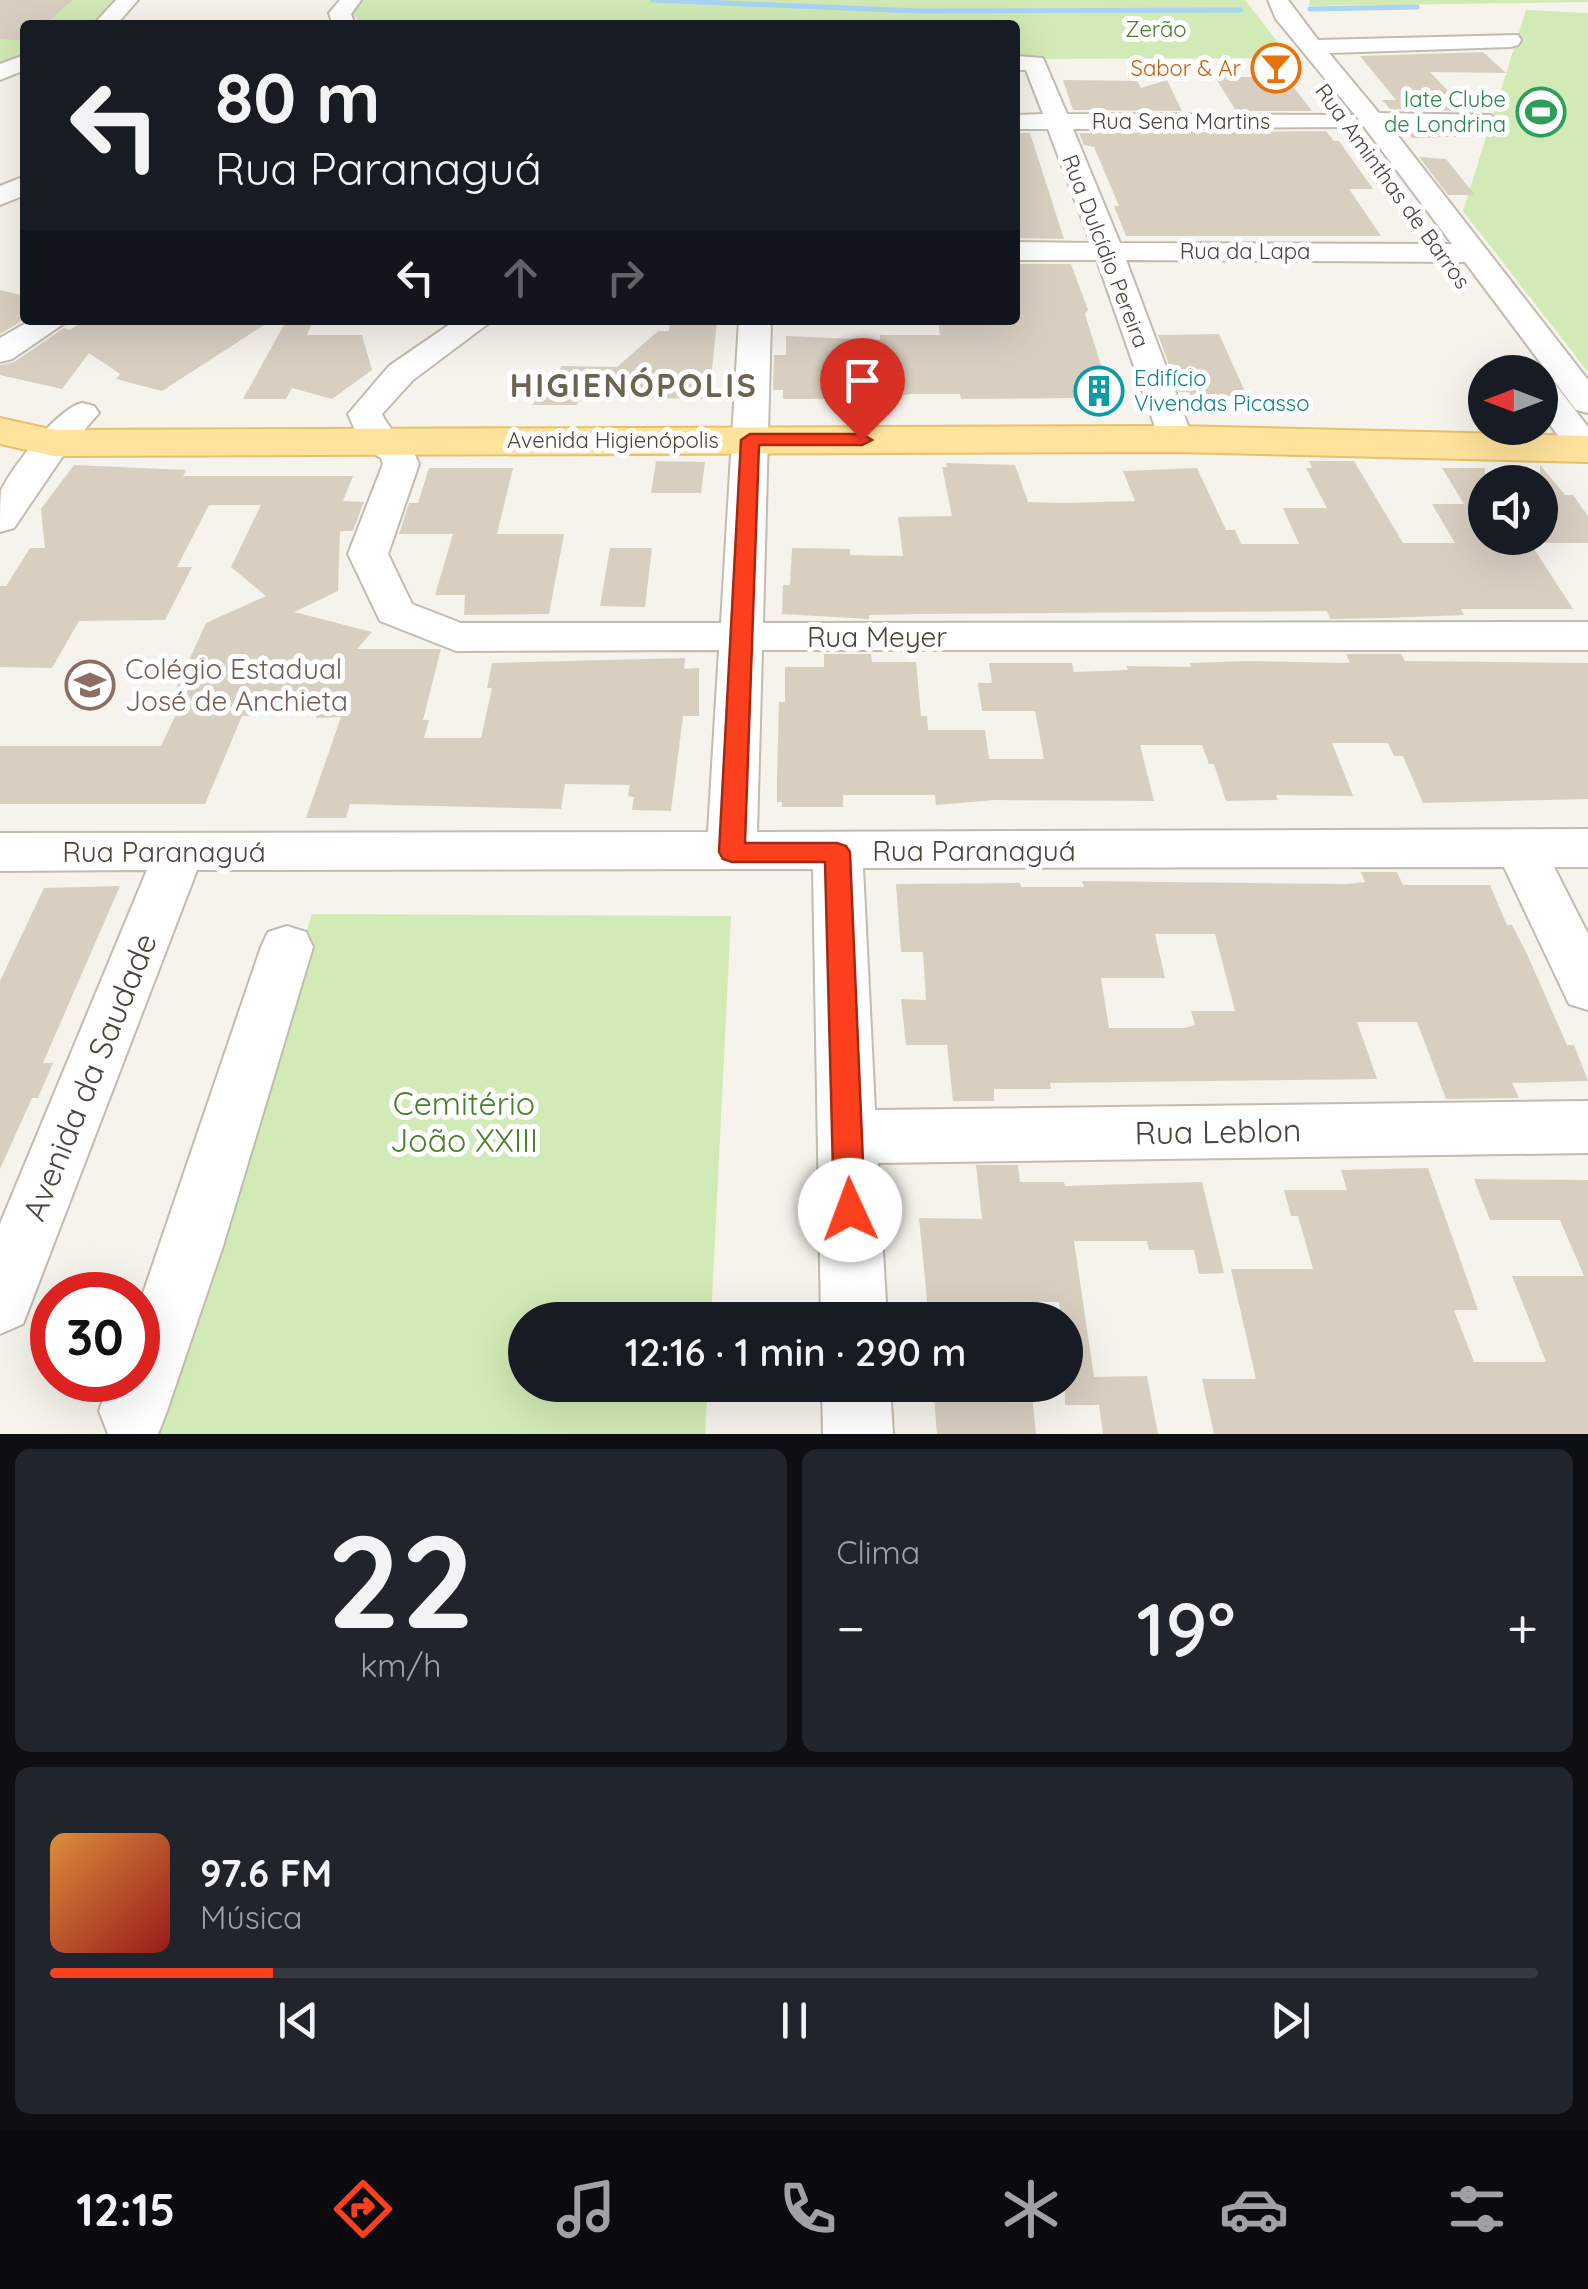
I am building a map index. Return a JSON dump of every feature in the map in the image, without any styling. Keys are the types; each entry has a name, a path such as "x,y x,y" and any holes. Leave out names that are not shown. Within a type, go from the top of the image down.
{"main road":[{"name":"Avenida Higienópolis","path":"0,404 42,413 68,428"},
{"name":"Avenida Higienópolis","path":"1170,427 1468,419"},
{"name":"Avenida Higienópolis","path":"0,431 1573,425"}],"street":[{"path":"109,20 128,0"},
{"name":"Rua Aminthas de Barros","path":"1256,0 1359,120 1458,253 1573,425"},
{"name":"Rua Aminthas de Barros","path":"1278,0 1284,14 1314,47 1359,120"},
{"path":"1314,47 1510,40"},
{"name":"Rua Dulcídio Pereira","path":"1025,63 1058,122 1170,427"},
{"name":"Rua Sena Martins","path":"1020,122 1482,120"},
{"name":"Rua da Lapa","path":"1020,251 1458,253"},
{"name":"Rua Aminthas de Barros","path":"1458,253 1520,355"},
{"path":"0,352 45,325"},
{"path":"371,427 374,398 394,379 470,325"},
{"path":"732,852 754,325"},
{"name":"Rua Meyer","path":"371,427 397,452 401,464 368,554 395,612 456,636 1588,636"},
{"path":"6,502 68,428"},
{"path":"1520,847 1588,988"},
{"name":"Rua Paranaguá","path":"0,852 1588,848"},
{"name":"Avenida da Saudade","path":"0,1302 180,851"},
{"path":"837,852 853,1302"},
{"path":"134,1411 192,1246 287,947"},
{"name":"Rua Leblon","path":"847,1137 1588,1128"},
{"path":"857,1402 858,1434"}],"green space":[{"path":"0,0 117,0 99,20 20,20 20,59 0,66"},
{"name":"Zerão","path":"360,0 1245,0 1277,41 1282,58 1020,59 1020,20 358,20 352,13"},
{"path":"1310,0 1588,0 1588,2 1309,6"},
{"name":"Iate Clube de Londrina","path":"1526,10 1588,13 1588,372 1463,211"},
{"name":"Cemitério João XXIII","path":"312,914 731,916 712,1302 508,1302 508,1402 707,1402 705,1434 144,1434 154,1402 160,1402 160,1384"}],"building":[{"path":"0,0 73,0 50,20 20,20 20,41 0,39"},
{"path":"1483,52 1506,73 1430,72 1466,110 1458,111 1390,109 1382,100 1396,100 1360,56"},
{"path":"1215,77 1286,77 1312,111 1236,111"},
{"path":"1063,80 1137,81 1141,88 1167,80 1182,111 1073,110"},
{"path":"1326,131 1334,141 1339,141 1373,189 1349,189 1381,236 1126,236 1114,206 1119,206 1094,147 1084,145 1079,133"},
{"path":"1406,131 1476,131 1481,136 1412,138"},
{"path":"1020,133 1030,133 1064,239 1020,238"},
{"path":"1419,157 1446,159 1475,195 1448,195"},
{"path":"1020,264 1071,264 1088,310 1085,314 1105,378 1109,378 1119,405 1089,405 1086,398 961,399 960,394 911,394 893,397 894,405 854,405 854,399 783,399 783,390 773,390 774,355 786,355 786,336 880,340 880,335 940,335 939,325 1020,325"},
{"path":"0,290 20,295 20,322 0,334"},
{"path":"78,325 264,325 162,391 116,379 120,374 89,353 62,389 0,375 0,365 14,362 64,328 69,330"},
{"path":"284,325 311,325 307,335 362,335 372,370 332,399 292,388 286,399 243,399"},
{"path":"670,325 716,325 709,399 584,397 576,405 532,405 562,366 617,367 658,331 669,331"},
{"path":"1219,334 1247,396 1191,396 1189,392 1179,392 1158,335"},
{"path":"656,461 705,462 701,493 651,493"},
{"path":"1309,461 1354,461 1403,543 1455,543 1432,504 1464,504 1442,468 1468,468 1468,555 1538,555 1573,609 1461,609 1464,615 1330,619 1327,611 922,614 869,615 869,619 782,614 783,585 790,585 792,548 850,549 850,555 903,556 898,517 952,516 942,467 947,467 946,463 1015,465 1028,502 1064,503 1135,501 1123,471 1197,468 1226,530 1235,530 1241,544 1299,544 1283,508 1327,508 1306,468 1312,468"},
{"path":"74,465 186,470 183,476 353,476 343,501 364,502 353,531 340,531 338,591 294,612 372,632 357,649 441,649 423,720 429,720 424,738 481,738 492,688 487,688 492,663 685,658 684,669 699,668 699,716 683,716 671,811 632,810 634,797 628,796 630,785 565,784 561,809 350,804 346,818 306,818 341,717 316,718 320,703 264,689 252,716 242,716 205,804 0,804 0,746 161,746 188,689 176,689 206,623 266,596 231,567 261,505 209,505 177,567 192,567 165,620 79,621 52,668 0,667 0,586 6,586 30,548 45,548 41,509"},
{"path":"429,468 513,468 497,534 564,534 549,614 464,615 465,595 435,595 453,534 399,534 409,503 418,503"},
{"path":"1558,487 1565,495 1573,495 1588,516 1588,543 1558,543"},
{"path":"610,548 652,548 645,607 600,606"},
{"path":"824,654 871,654 872,662 916,662 921,716 927,716 928,730 985,730 989,759 1044,759 1035,711 982,711 978,683 992,683 989,663 1072,663 1074,672 1248,661 1350,663 1346,654 1401,654 1405,661 1588,663 1588,799 1423,803 1403,756 1394,756 1388,743 1332,743 1353,796 1276,795 1278,800 1226,801 1214,764 1209,764 1202,745 1140,745 1154,801 995,800 936,805 935,795 843,795 843,807 782,807 782,802 777,802 777,779 779,702 785,702 785,667 824,667"},
{"path":"1361,872 1397,872 1403,885 1490,885 1507,925 1512,925 1527,954 1567,1045 1574,1045 1588,1081 1512,1083 1519,1098 1446,1099 1417,1022 1357,1022 1377,1079 1050,1083 1051,1089 994,1089 994,1101 953,1101 947,1045 906,1045 901,999 926,1000 923,952 901,952 896,884 1084,887 1082,881 1365,882","holes":["1155,934 1215,934 1235,1011 1191,1011 1195,1025 1184,1028 1109,1028 1101,978 1165,978"]},
{"path":"120,886 43,1063 53,1063 38,1098 32,1098 0,1169 0,981 44,888"},
{"path":"976,1165 1018,1165 1020,1182 1064,1182 1065,1186 1202,1182 1224,1273 1199,1274 1194,1250 1149,1250 1147,1241 1074,1241 1083,1302 927,1302 919,1218 982,1219"},
{"path":"1428,1168 1478,1310 1454,1310 1474,1362 1546,1362 1512,1276 1584,1276 1560,1220 1490,1220 1474,1179 1588,1180 1588,1434 1214,1434 1202,1379 1256,1379 1231,1269 1313,1269 1298,1216 1291,1216 1284,1190 1347,1190 1341,1170"},
{"path":"1083,1302 1094,1377 1147,1376 1158,1434 1103,1434 1099,1405 1065,1405 1083,1402"},
{"path":"934,1402 1033,1402 1036,1434 937,1434"}],"waterway":[{"path":"652,0 918,11 1241,10"},
{"path":"1310,9 1417,7"}],"place":[{"name":"Sabor & Ar","path":"1276,68"},
{"name":"Iate Clube de Londrina","path":"1541,112"},
{"name":"Edifício Vivendas Picasso","path":"1099,391"},
{"name":"Colégio Estadual José de Anchieta","path":"90,685"}],"district":[{"name":"HIGIENÓPOLIS","path":"634,386"}],"route":[{"path":"850,1210 837,852 732,852 750,440 862,440"}]}
